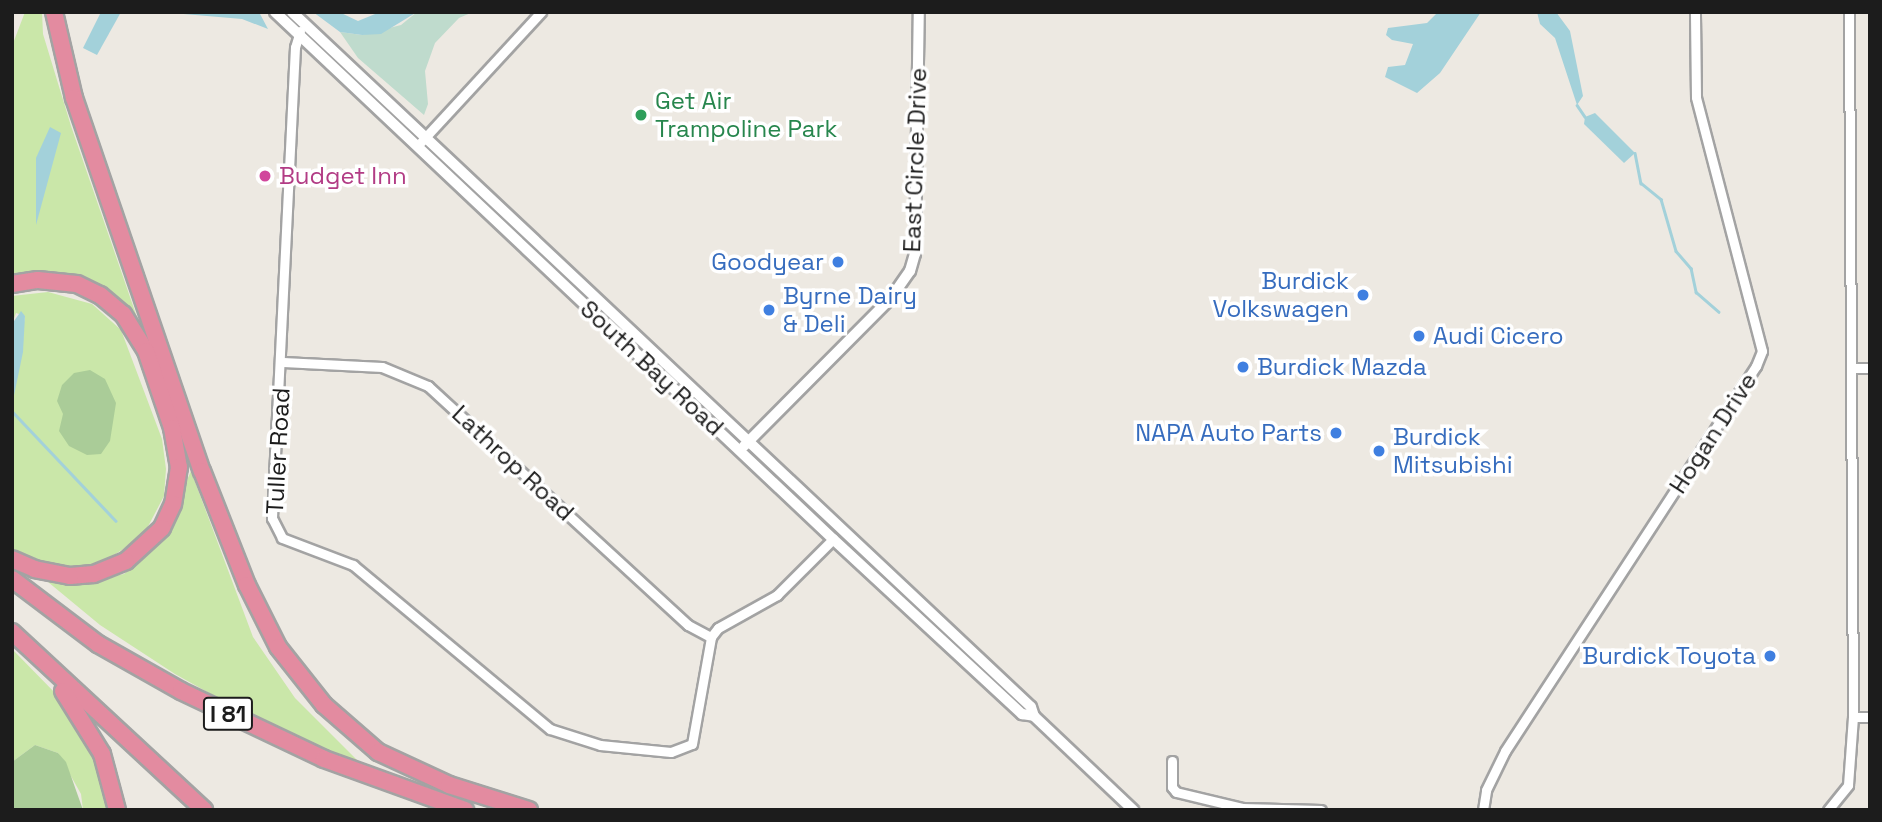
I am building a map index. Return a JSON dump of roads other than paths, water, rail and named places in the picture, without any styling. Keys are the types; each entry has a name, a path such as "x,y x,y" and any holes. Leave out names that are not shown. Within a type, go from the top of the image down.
{"highway":[{"path":"54,12 74,99 202,471 247,585 278,647 324,705 378,752 449,785 530,810"},
{"path":"12,284 38,280 76,285 100,295 123,314 146,351 172,428 179,467 173,504 162,528 126,561 93,574 70,576 35,569 12,559"},
{"name":"I 81","path":"12,579 98,644 181,691 324,759 465,810"},
{"path":"12,632 204,810"},
{"path":"29,648 98,745 113,781 117,810"}],"street":[{"name":"South Bay Road","path":"275,12 301,29 744,446 1031,707 1034,716 1133,810"},
{"name":"South Bay Road","path":"292,12 301,29"},
{"path":"421,142 541,12"},
{"name":"East Circle Drive","path":"744,446 891,298 910,271 915,242 919,12"},
{"name":"Hogan Drive","path":"1483,810 1486,790 1505,751 1710,439 1762,351 1696,97 1695,12"},
{"path":"1828,810 1848,785 1853,716 1849,12"},
{"name":"Tuller Road","path":"301,29 272,518 282,538 353,565 550,729 600,746 680,751 694,738 710,637"},
{"name":"Lathrop Road","path":"283,362 383,367 428,386 688,625 710,637"},
{"path":"1851,368 1870,368"},
{"name":"South Bay Road","path":"744,446 833,539 1021,714 1034,716"},
{"path":"710,637 718,628 777,594 833,539"},
{"path":"1853,716 1870,717"},
{"path":"1172,761 1172,787 1176,792 1242,808 1321,810"}],"water":[{"path":"101,12 121,12 97,55 83,48"},
{"path":"160,12 259,12 268,29 242,19"},
{"path":"313,12 339,12 358,21 380,12 417,12 381,34 362,35 340,32"},
{"path":"1438,12 1481,12 1440,73 1417,93 1385,77 1388,67 1405,65 1413,44 1392,40 1386,35 1388,28 1427,23"},
{"path":"1537,12 1556,12 1570,31 1583,96 1577,105 1555,38 1540,24"},
{"path":"1595,113 1635,153 1624,163 1584,124 1585,117"},
{"path":"50,127 61,133 36,225 36,158"},
{"path":"21,311 25,316 23,352 12,405 12,324"}],"waterway":[{"path":"1577,105 1585,117"},
{"path":"1635,153 1641,183 1661,199 1676,251 1691,268 1696,292 1719,312"},
{"path":"12,411 116,521"}],"place":[{"name":"Get Air Trampoline Park","path":"641,115"},
{"name":"Budget Inn","path":"265,176"},
{"name":"Goodyear","path":"838,262"},
{"name":"Burdick Volkswagen","path":"1363,295"},
{"name":"Byrne Dairy & Deli","path":"769,310"},
{"name":"Audi Cicero","path":"1419,336"},
{"name":"Burdick Mazda","path":"1243,367"},
{"name":"NAPA Auto Parts","path":"1336,433"},
{"name":"Burdick Mitsubishi","path":"1379,451"},
{"name":"Burdick Toyota","path":"1770,656"}]}
